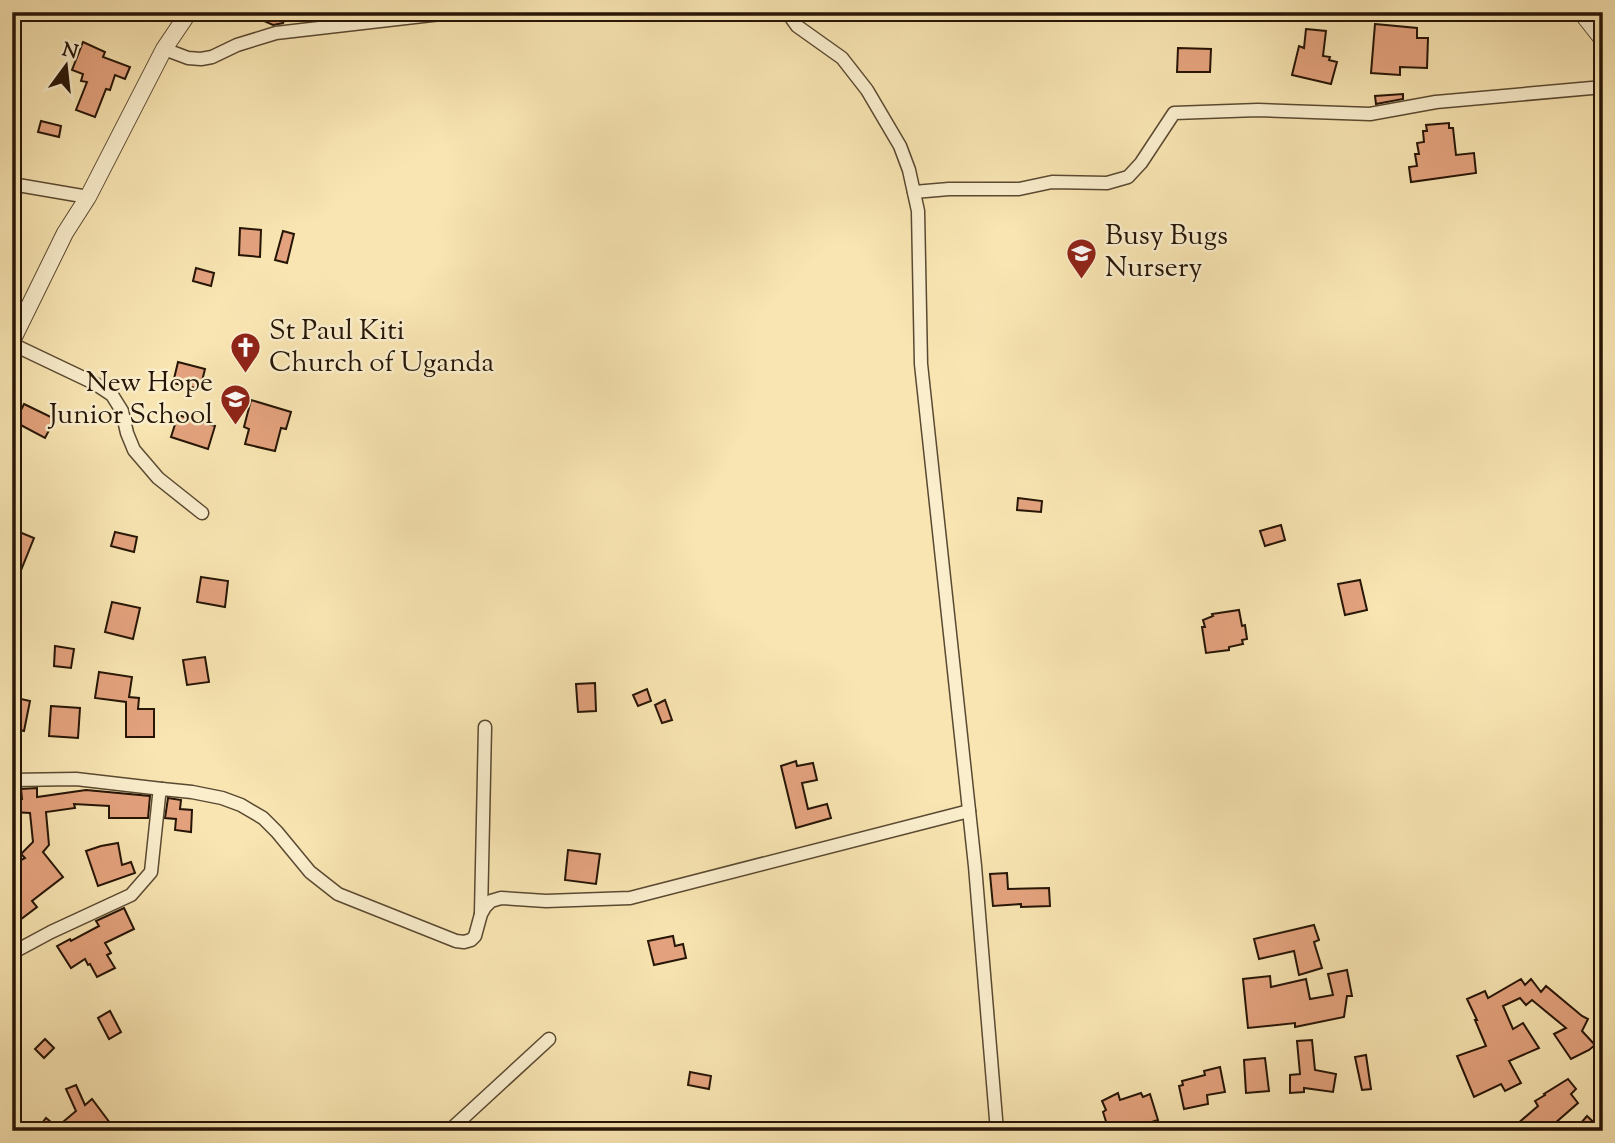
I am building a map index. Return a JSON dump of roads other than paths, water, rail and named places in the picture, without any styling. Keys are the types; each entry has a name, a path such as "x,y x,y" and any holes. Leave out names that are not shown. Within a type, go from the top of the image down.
{"street":[{"path":"189,12 164,49 88,197 65,233 12,342 94,383 112,395 122,411 134,450 158,478 202,513"},
{"path":"164,49 188,58 201,59 276,33 458,12"},
{"path":"787,12 797,26 842,58 867,90 900,146 909,170 918,211 921,364 969,811 997,1131"},
{"path":"1581,12 1603,40"},
{"path":"914,192 949,188 1019,189 1052,182 1107,183 1128,177 1141,163 1174,113 1258,110 1370,114 1436,102 1603,87"},
{"path":"12,184 88,197"},
{"path":"12,780 76,779 222,798 241,805 262,818 310,872 338,894 456,942 464,942 475,936 481,914 485,727"},
{"path":"12,953 131,895 151,872 159,796 163,789"},
{"path":"481,914 491,901 501,898 546,901 630,898 969,811"},
{"path":"449,1131 549,1039"}],"place":[{"name":"Busy Bugs Nursery","path":"1082,280"},
{"name":"St Paul Kiti Church of Uganda","path":"246,375"},
{"name":"New Hope Junior School","path":"236,427"}]}
